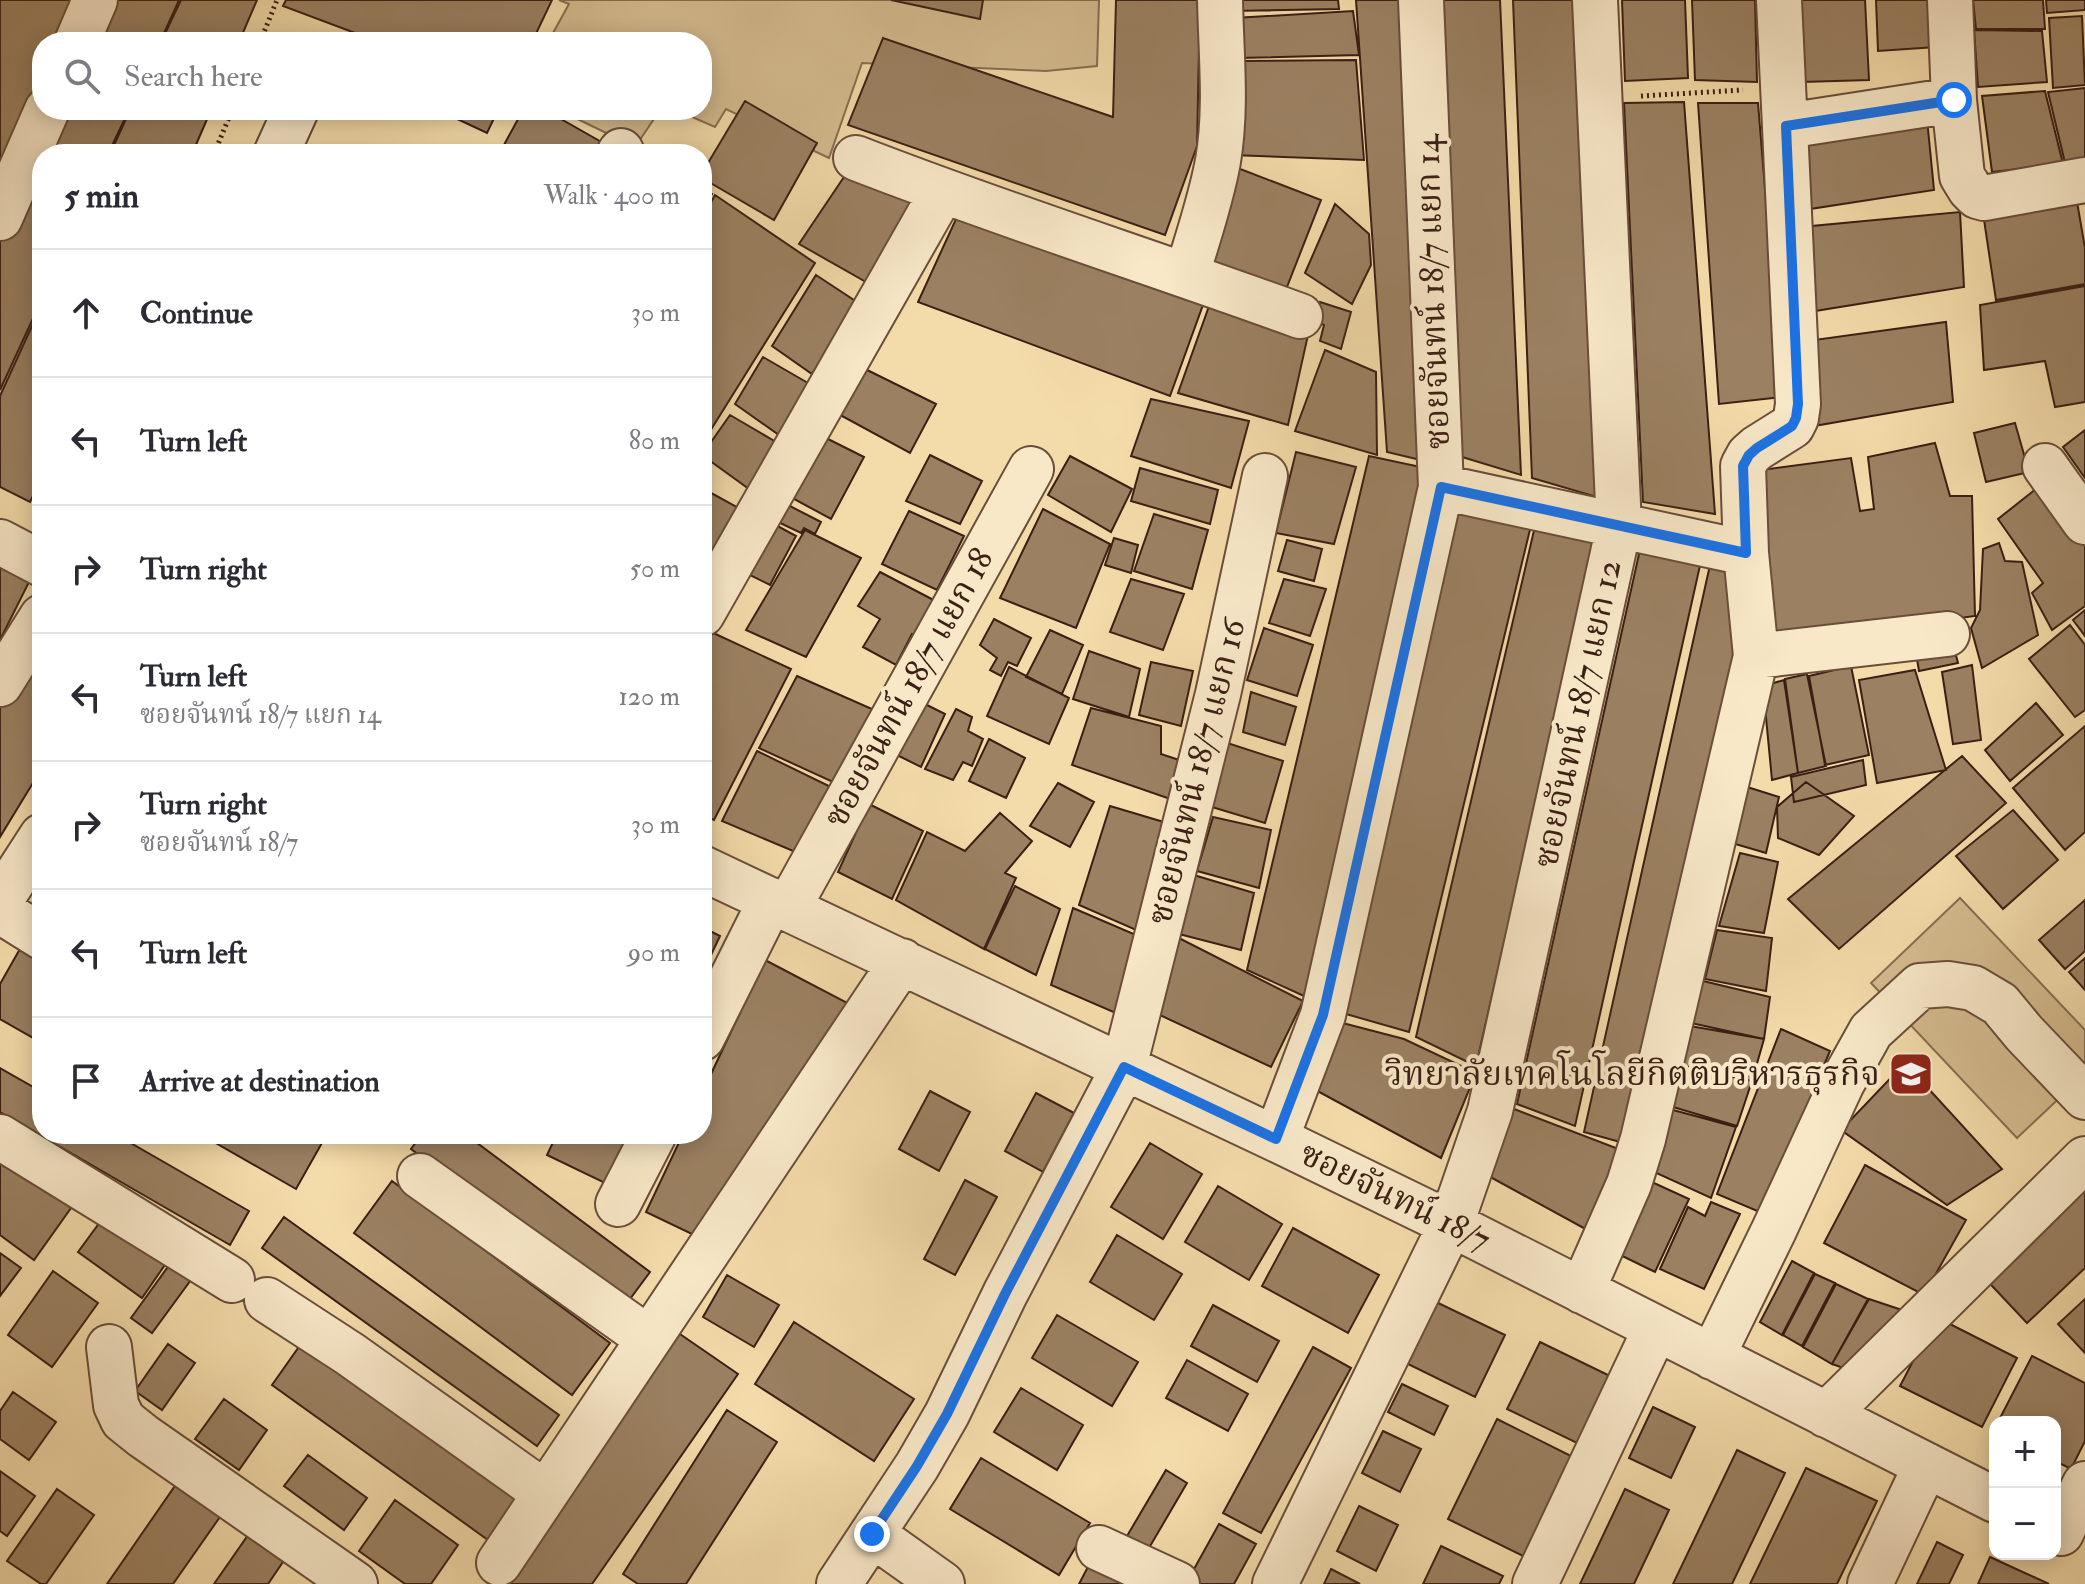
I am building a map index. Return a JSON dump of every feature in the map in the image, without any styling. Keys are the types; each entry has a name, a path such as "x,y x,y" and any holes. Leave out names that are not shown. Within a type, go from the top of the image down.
{"street":[{"path":"81,32 95,0"},
{"path":"1187,274 1210,198 1218,159 1222,118 1220,0"},
{"name":"ซอยจันทน์ 18/7 แยก 14","path":"1276,1139 1323,1015 1441,487 1421,0"},
{"name":"ซอยจันทน์ 18/7 แยก 12","path":"1275,1584 1451,1224 1490,1111 1619,526 1595,0"},
{"path":"1582,1291 1629,1184 1643,1139 1756,656 1746,553 1743,466 1749,455 1792,426 1796,418 1798,404 1779,0"},
{"path":"1950,0 1954,100 1962,176 1970,189 1984,198 2085,180"},
{"path":"1785,107 1954,100"},
{"path":"32,144 43,120"},
{"path":"0,218 32,144"},
{"path":"856,158 942,192 1187,274 1300,316"},
{"path":"712,596 942,192"},
{"path":"2045,466 2085,522"},
{"name":"ซอยจันทน์ 18/7 แยก 18","path":"712,1021 1031,469"},
{"name":"ซอยจันทน์ 18/7 แยก 16","path":"839,1584 917,1466 947,1414 1005,1294 1124,1067 1218,694 1265,476"},
{"path":"1441,487 1746,553"},
{"path":"0,684 32,633"},
{"path":"1756,656 1947,634"},
{"path":"0,901 32,851"},
{"name":"ซอยจันทน์ 18/7","path":"712,873 1451,1224 1989,1497"},
{"path":"0,911 32,931"},
{"path":"499,1563 902,961"},
{"path":"1712,1357 1842,1083 1871,1031 1920,986 1948,984 1973,988 2000,1004 2085,1097"},
{"path":"0,1137 350,1354 545,1493"},
{"path":"618,1204 649,1144"},
{"path":"1826,1415 2085,1159"},
{"path":"420,1176 649,1339"},
{"path":"1535,1584 1656,1328"},
{"path":"109,1347 116,1405 123,1420 355,1584"},
{"path":"1870,1584 1926,1465"},
{"path":"2067,1536 2085,1484"},
{"path":"872,1534 942,1584"},
{"path":"1099,1548 1177,1584"}],"path":[{"path":"264,32 277,0"},
{"path":"1600,98 1785,107"},
{"path":"218,144 228,120"}],"shaded area":[{"path":"559,0 1099,0 1097,66 1046,71 862,63 829,158 726,109 715,127 699,120 712,120 712,32 554,32 569,4"},
{"path":"580,120 653,120 637,144 629,144"},
{"path":"1960,898 2085,1030 2085,1074 2017,1138 1871,983"}],"building":[{"path":"0,0 80,0 66,32 32,32 32,104 0,174"},
{"path":"102,0 179,0 165,32 88,32"},
{"path":"181,0 257,0 243,32 166,32"},
{"path":"286,0 552,0 537,32 352,32 283,6"},
{"path":"891,0 983,0 980,19"},
{"path":"1116,0 1200,0 1197,146 1165,235 848,125 883,38 1113,117"},
{"path":"1230,0 1338,0 1339,9 1230,11"},
{"path":"1356,0 1414,0 1433,463 1387,452"},
{"path":"1441,0 1500,0 1521,475 1462,457"},
{"path":"1513,0 1581,0 1600,498 1532,478"},
{"path":"1622,0 1685,0 1688,78 1625,81"},
{"path":"1692,0 1755,0 1757,82 1695,80"},
{"path":"1799,0 1865,0 1869,80 1802,82"},
{"path":"1876,0 1935,0 1936,47 1878,51"},
{"path":"1973,0 2043,0 2045,29 1976,29"},
{"path":"2046,0 2085,0 2085,10 2047,13"},
{"path":"1353,11 1359,55 1237,58 1234,18"},
{"path":"2082,16 2085,85 2053,88 2049,18"},
{"path":"1974,30 2042,31 2047,82 1978,87"},
{"path":"1356,60 1364,160 1232,155 1232,61"},
{"path":"2085,88 2085,165 2066,167 2048,92"},
{"path":"2045,91 2063,164 1992,172 1982,96"},
{"path":"745,101 817,143 774,220 712,184 712,156"},
{"path":"1684,102 1715,514 1643,502 1624,103"},
{"path":"1698,103 1758,103 1782,397 1719,404"},
{"path":"1927,119 1934,190 1810,209 1807,136"},
{"path":"48,120 124,120 113,144 37,144"},
{"path":"125,120 207,120 196,144 115,144"},
{"path":"459,120 493,120 487,133"},
{"path":"518,120 563,120 605,144 504,144"},
{"path":"32,156 32,321 0,390 0,229"},
{"path":"852,165 917,206 866,282 799,244"},
{"path":"1235,167 1321,200 1285,292 1203,258"},
{"path":"715,195 815,263 712,428 712,201"},
{"path":"2076,196 2085,248 2085,284 1996,300 1983,213"},
{"path":"1335,204 1369,234 1371,265 1352,304 1305,273"},
{"path":"962,206 1208,291 1170,396 918,302"},
{"path":"1960,212 1964,287 1815,311 1812,226"},
{"path":"816,275 857,302 812,374 772,346"},
{"path":"2085,286 2085,402 2055,407 2045,361 1984,370 1980,305"},
{"path":"1213,295 1310,326 1288,425 1178,393"},
{"path":"1320,302 1351,312 1341,349 1320,341 1324,325 1311,319"},
{"path":"1946,322 1953,402 1814,426 1814,340"},
{"path":"32,326 30,502 0,487 0,396"},
{"path":"1325,350 1376,372 1377,455 1295,431"},
{"path":"763,357 808,383 779,435 735,404"},
{"path":"855,364 936,404 910,453 831,410"},
{"path":"1151,399 1249,421 1231,488 1131,456"},
{"path":"730,415 776,442 749,489 712,462 712,441"},
{"path":"2015,423 2029,472 1986,482 1974,433"},
{"path":"2085,430 2085,478 2063,447"},
{"path":"820,435 864,457 831,519 785,494"},
{"path":"1935,443 1950,496 1972,496 1975,616 1772,644 1761,470 1851,458 1860,511 1874,509 1868,457"},
{"path":"1296,452 1356,467 1334,544 1276,533"},
{"path":"930,455 982,481 960,524 906,501"},
{"path":"1070,456 1132,489 1111,532 1048,495"},
{"path":"1369,456 1430,469 1304,996 1247,970"},
{"path":"1140,468 1218,490 1210,524 1131,501"},
{"path":"2046,481 2085,534 2085,606 2052,630 2032,593 2043,583 1998,519"},
{"path":"712,493 744,511 712,565"},
{"path":"1456,498 1533,517 1409,1032 1339,1012"},
{"path":"784,503 821,522 815,534 804,528 801,533 774,520"},
{"path":"1043,509 1110,544 1076,628 1000,598"},
{"path":"1539,509 1599,525 1476,1066 1416,1037"},
{"path":"909,511 964,536 937,590 882,564"},
{"path":"1154,514 1208,530 1192,589 1134,571"},
{"path":"770,522 796,536 770,585 742,571"},
{"path":"805,530 861,558 806,657 746,630"},
{"path":"1643,536 1703,552 1575,1126 1517,1104"},
{"path":"1114,538 1138,545 1131,573 1105,565"},
{"path":"1287,540 1322,549 1314,581 1278,571"},
{"path":"1999,543 2005,561 2022,562 2038,635 1982,668 1971,628 1980,610 1983,549"},
{"path":"1712,556 1736,556 1751,641 1631,1145 1584,1132"},
{"path":"0,563 31,578 0,640"},
{"path":"880,572 945,606 927,640 912,634 896,665 863,647 880,619 858,606"},
{"path":"1131,579 1184,594 1163,650 1110,632"},
{"path":"1284,579 1326,589 1310,636 1269,623"},
{"path":"2085,610 2085,636 2073,620"},
{"path":"994,619 1031,638 1017,666 1008,662 1001,676 990,670 997,658 980,645"},
{"path":"2070,625 2085,645 2085,710 2075,717 2029,659"},
{"path":"1264,628 1313,645 1297,696 1247,680"},
{"path":"1050,630 1083,645 1062,694 1026,677"},
{"path":"712,632 791,669 712,819"},
{"path":"1954,648 1958,663 1919,671 1916,653"},
{"path":"32,650 32,784 0,837 0,706"},
{"path":"1089,651 1140,669 1129,717 1073,699"},
{"path":"1151,662 1193,671 1181,726 1139,715"},
{"path":"1972,665 1981,740 1953,744 1942,672"},
{"path":"1851,666 1869,755 1825,765 1809,676"},
{"path":"1009,667 1069,698 1049,744 987,716"},
{"path":"1915,670 1946,770 1877,783 1859,680"},
{"path":"1807,674 1826,766 1798,773 1785,679"},
{"path":"797,676 881,713 846,788 759,748"},
{"path":"1784,680 1798,773 1772,780 1763,686"},
{"path":"1251,692 1296,707 1285,745 1243,732"},
{"path":"913,698 945,714 921,767 887,750"},
{"path":"2036,703 2063,735 2010,781 1985,750"},
{"path":"1091,708 1161,726 1161,754 1188,763 1176,801 1072,765"},
{"path":"956,709 972,717 968,731 983,739 972,766 963,762 953,780 925,769"},
{"path":"2085,726 2085,832 2065,850 2013,788"},
{"path":"989,739 1025,758 1006,798 969,781"},
{"path":"1215,739 1283,761 1265,823 1202,804"},
{"path":"757,751 837,790 805,856 722,821"},
{"path":"1962,756 2006,803 1839,949 1788,899"},
{"path":"1863,760 1866,785 1794,802 1791,777"},
{"path":"1806,782 1854,816 1819,855 1778,838 1777,807"},
{"path":"1058,783 1094,802 1070,847 1030,826"},
{"path":"1744,786 1779,797 1766,853 1732,843"},
{"path":"869,804 923,831 892,899 838,872"},
{"path":"1110,806 1167,823 1136,930 1079,905"},
{"path":"2013,810 2058,860 2003,909 1956,856"},
{"path":"1000,813 1032,841 1005,873 1016,878 984,949 896,900 927,832 965,851"},
{"path":"1213,817 1271,830 1259,888 1197,871"},
{"path":"1740,853 1778,862 1764,933 1719,926"},
{"path":"1187,873 1254,893 1241,950 1175,933"},
{"path":"1015,886 1060,909 1036,975 985,949"},
{"path":"2085,900 2085,951 2065,969 2039,940"},
{"path":"1073,908 1150,941 1132,1020 1051,985"},
{"path":"1717,930 1772,938 1766,991 1705,979"},
{"path":"712,932 720,936 712,953"},
{"path":"1169,933 1303,1001 1271,1067 1147,1009"},
{"path":"21,947 32,953 32,1037 0,1019 0,984"},
{"path":"2085,958 2085,990 2069,972"},
{"path":"765,960 857,1008 694,1235 646,1212 678,1144 712,1144 712,1072"},
{"path":"1703,981 1770,997 1764,1039 1691,1023"},
{"path":"1335,1021 1404,1039 1476,1073 1441,1158 1310,1087"},
{"path":"1690,1026 1764,1039 1752,1081 1680,1065"},
{"path":"1781,1029 1830,1051 1762,1213 1717,1194"},
{"path":"1905,1063 2002,1169 1947,1205 1841,1130"},
{"path":"1680,1065 1752,1081 1737,1126 1673,1107"},
{"path":"0,1068 32,1086 32,1131 0,1112"},
{"path":"930,1091 970,1112 939,1171 899,1149"},
{"path":"1036,1093 1074,1113 1043,1172 1005,1151"},
{"path":"1514,1109 1629,1153 1591,1232 1483,1173"},
{"path":"1673,1110 1736,1127 1711,1198 1652,1171"},
{"path":"1150,1143 1202,1174 1163,1239 1111,1207"},
{"path":"55,1144 132,1144 249,1211 230,1245"},
{"path":"217,1144 321,1144 296,1189"},
{"path":"415,1144 478,1144 650,1272 624,1307 411,1149"},
{"path":"552,1144 625,1144 607,1184 547,1155"},
{"path":"0,1147 76,1201 34,1260 0,1235"},
{"path":"1865,1165 1966,1220 1924,1295 1824,1243"},
{"path":"2085,1170 2085,1268 2027,1323 1978,1271"},
{"path":"1643,1178 1689,1199 1655,1272 1610,1250"},
{"path":"965,1180 997,1197 955,1275 924,1259"},
{"path":"392,1181 610,1343 572,1395 354,1233"},
{"path":"1218,1186 1282,1224 1249,1280 1185,1242"},
{"path":"1711,1202 1740,1214 1704,1289 1660,1269 1688,1207 1705,1216"},
{"path":"106,1214 169,1259 142,1298 78,1252"},
{"path":"284,1217 559,1415 537,1446 262,1248"},
{"path":"1293,1228 1379,1275 1348,1333 1262,1286"},
{"path":"1117,1235 1182,1274 1154,1320 1090,1282"},
{"path":"0,1253 21,1268 0,1296"},
{"path":"175,1257 196,1273 152,1333 131,1318"},
{"path":"1792,1261 1814,1273 1782,1335 1760,1322"},
{"path":"53,1271 98,1303 52,1367 8,1335"},
{"path":"1815,1274 1835,1283 1802,1346 1783,1335"},
{"path":"727,1275 779,1305 754,1347 703,1317"},
{"path":"1836,1284 1868,1299 1832,1364 1803,1347"},
{"path":"1869,1299 1908,1312 1852,1371 1832,1364"},
{"path":"2085,1299 2085,1353 2058,1324"},
{"path":"1436,1302 1505,1335 1475,1397 1406,1363"},
{"path":"1213,1305 1279,1341 1257,1382 1191,1346"},
{"path":"1057,1315 1138,1362 1112,1406 1032,1358"},
{"path":"1936,1317 2017,1358 1982,1427 1900,1386"},
{"path":"794,1322 914,1399 874,1461 755,1384"},
{"path":"677,1332 738,1374 592,1584 513,1584 505,1579"},
{"path":"308,1334 524,1490 488,1540 272,1385"},
{"path":"1540,1342 1610,1376 1577,1443 1507,1409"},
{"path":"168,1344 195,1363 162,1410 135,1391"},
{"path":"1313,1347 1351,1368 1261,1533 1223,1513"},
{"path":"2032,1356 2085,1383 2085,1441 2071,1469 2061,1464 2061,1416 2001,1416"},
{"path":"1187,1360 1248,1394 1228,1431 1166,1398"},
{"path":"1402,1384 1448,1406 1434,1435 1388,1412"},
{"path":"1021,1388 1083,1425 1057,1470 994,1432"},
{"path":"13,1392 56,1422 29,1460 0,1439 0,1411"},
{"path":"224,1399 267,1430 239,1470 195,1439"},
{"path":"1653,1407 1695,1427 1671,1478 1629,1458"},
{"path":"727,1410 777,1442 686,1584 638,1584 623,1574"},
{"path":"1497,1419 1573,1457 1525,1557 1448,1519"},
{"path":"1383,1431 1421,1449 1400,1492 1362,1473"},
{"path":"1737,1450 1785,1473 1732,1584 1673,1584"},
{"path":"308,1455 367,1498 344,1530 284,1486"},
{"path":"981,1458 1090,1523 1059,1575 950,1509"},
{"path":"1806,1468 1877,1501 1837,1584 1750,1584"},
{"path":"1166,1470 1187,1483 1149,1548 1127,1536"},
{"path":"0,1471 35,1496 7,1536 0,1531"},
{"path":"177,1483 222,1514 173,1584 107,1584"},
{"path":"57,1489 94,1515 46,1584 41,1584 7,1561"},
{"path":"1625,1489 1669,1510 1634,1584 1580,1584"},
{"path":"395,1500 458,1545 431,1584 405,1584 359,1551"},
{"path":"1359,1506 1398,1525 1376,1571 1337,1551"},
{"path":"1219,1524 1256,1544 1234,1584 1201,1584 1189,1578"},
{"path":"253,1528 289,1553 268,1584 214,1584"},
{"path":"1937,1542 1963,1555 1949,1584 1917,1584"},
{"path":"1441,1546 1503,1576 1499,1584 1423,1584"},
{"path":"1092,1559 1137,1584 1079,1584"},
{"path":"1989,1559 2049,1584 1978,1584"},
{"path":"1331,1569 1360,1584 1324,1584"}],"place":[{"name":"วิทยาลัยเทคโนโลยีกิตติบริหารธุรกิจ","path":"1911,1074"}],"route":[{"path":"872,1534 947,1414 1005,1294 1124,1067 1276,1139 1323,1015 1441,487 1746,553 1743,466 1757,448 1792,426 1798,404 1786,126 1954,100"}]}
